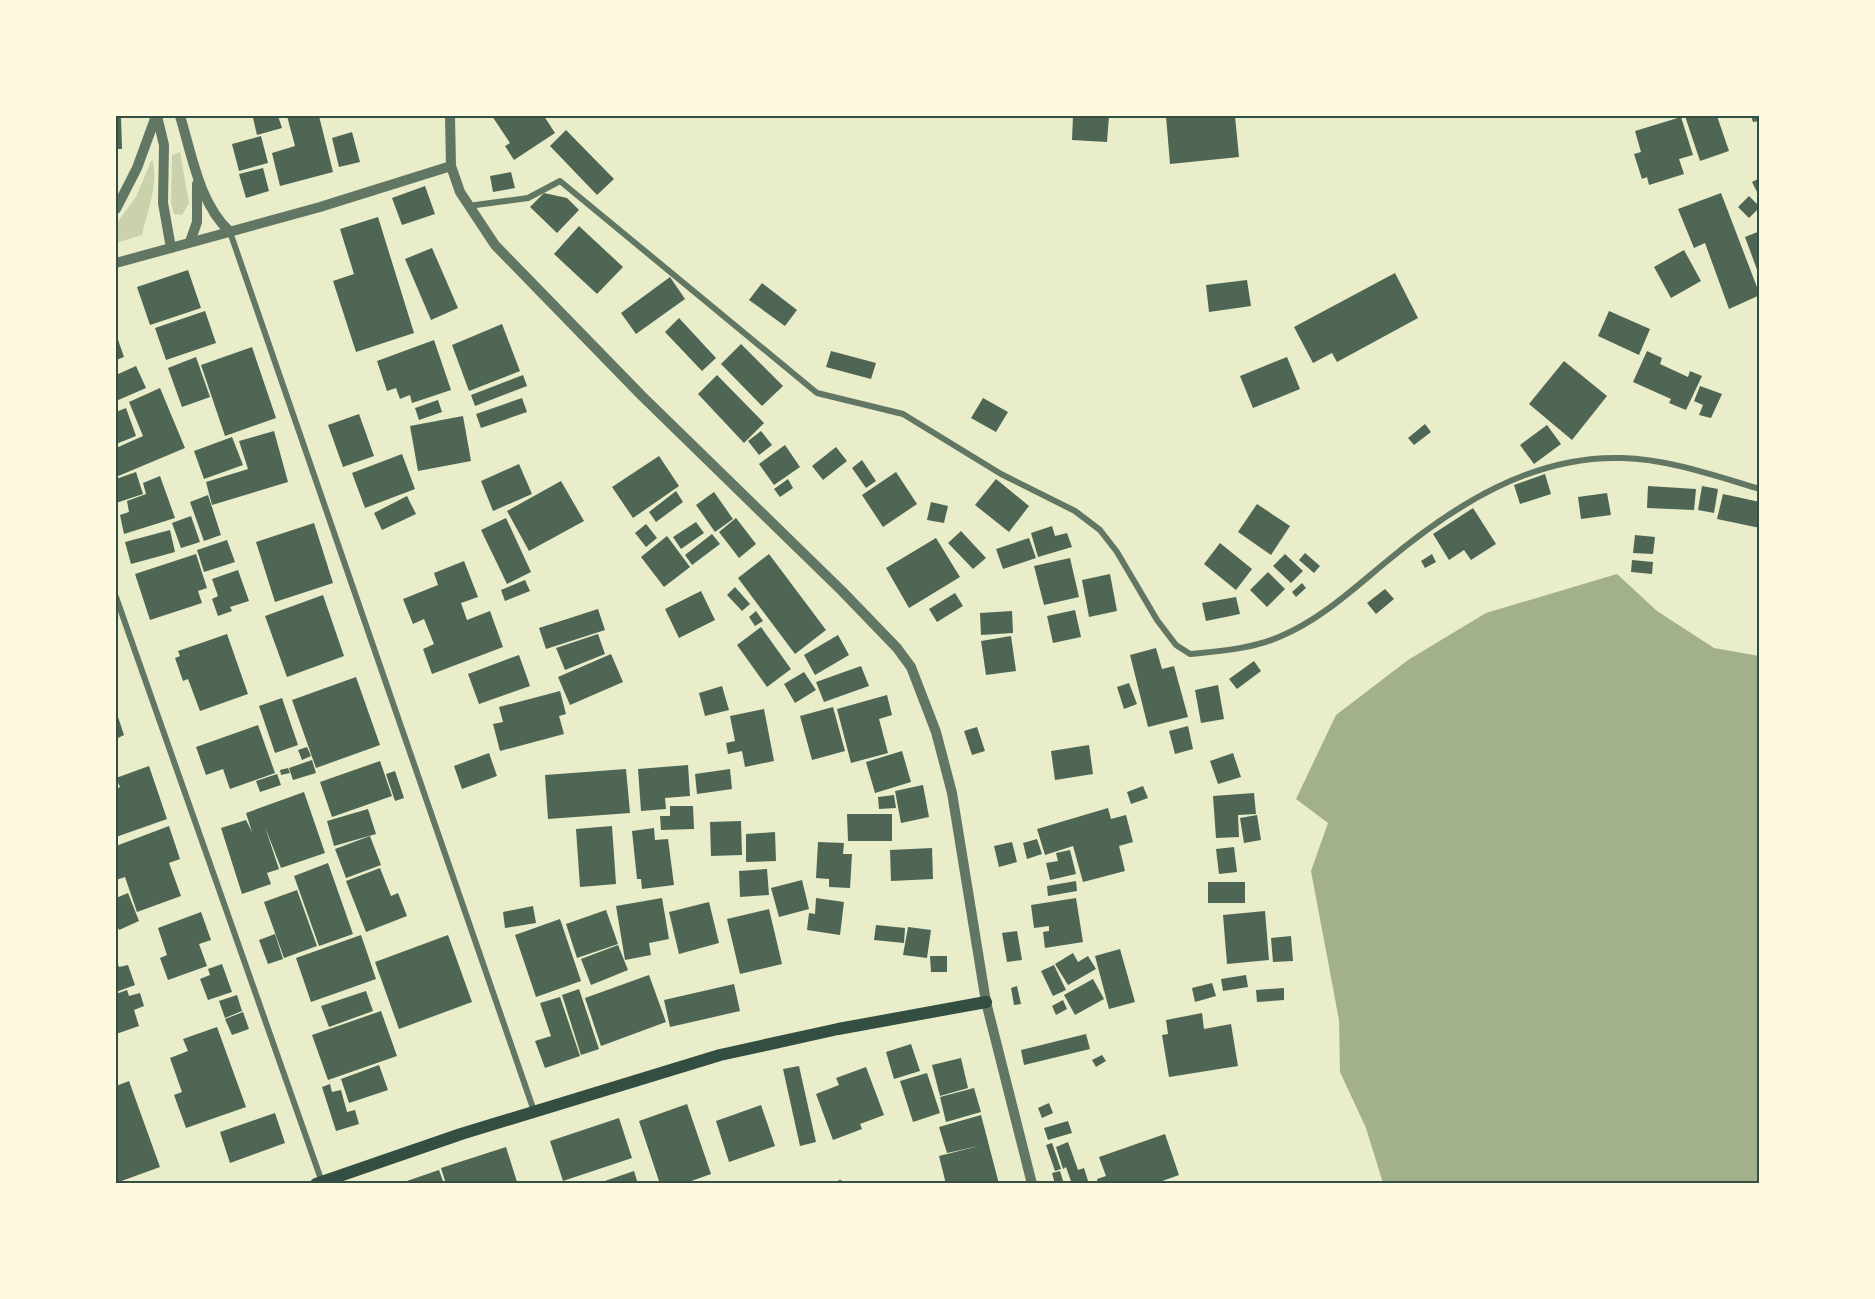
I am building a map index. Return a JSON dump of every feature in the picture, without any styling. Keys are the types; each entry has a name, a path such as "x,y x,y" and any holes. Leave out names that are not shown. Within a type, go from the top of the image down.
{"main road":[{"path":"319,1183 534,1112 746,1048 986,1002"}],"street":[{"path":"116,209 137,168 157,116"},
{"path":"157,116 164,145 163,203 171,248"},
{"path":"180,116 197,172 215,218 230,232 534,1112"},
{"path":"450,116 451,166 467,206 495,245 529,283 842,591 897,648 911,667 936,732 952,793 986,1002 1032,1184"},
{"path":"116,263 230,232 451,166"},
{"path":"190,242 197,222 197,172"},
{"path":"467,206 528,198 560,181 817,393 903,414 1001,474 1076,511 1100,530 1112,545 1157,620 1176,645 1190,654 1249,646 1278,637 1309,621 1335,605 1388,560 1459,508 1522,474 1589,460 1622,458 1647,461 1760,489"},
{"path":"116,597 319,1183"}],"shaded area":[{"path":"180,152 189,203 182,215 174,214 171,203 172,155"},
{"path":"152,159 154,187 142,235 116,243 116,224 136,197"},
{"path":"1617,574 1657,611 1714,648 1759,656 1759,1183 1383,1183 1366,1128 1340,1072 1339,1020 1311,871 1328,823 1296,799 1336,715 1408,660 1486,613"}],"building":[{"path":"278,116 282,128 257,135 253,118"},
{"path":"287,116 319,116 333,172 280,186 272,153 295,146"},
{"path":"492,116 544,116 555,133 514,160 505,146 510,143"},
{"path":"1073,116 1109,116 1107,142 1072,140"},
{"path":"1166,116 1235,116 1239,157 1170,164"},
{"path":"1685,116 1717,116 1729,151 1700,161"},
{"path":"1751,116 1760,116 1760,121 1753,122"},
{"path":"116,117 121,117 122,149 116,149"},
{"path":"1681,117 1693,155 1679,159 1684,174 1649,185 1647,177 1642,179 1634,154 1641,152 1635,131"},
{"path":"566,130 614,179 597,195 550,146"},
{"path":"352,132 360,162 339,167 332,138"},
{"path":"261,136 268,163 239,171 232,144"},
{"path":"263,168 269,191 246,198 239,174"},
{"path":"511,172 515,188 493,192 490,176"},
{"path":"1760,178 1760,198 1752,182"},
{"path":"425,186 435,214 402,225 392,198"},
{"path":"544,193 567,198 579,210 557,233 530,207"},
{"path":"1721,193 1760,295 1729,309 1705,243 1694,248 1678,209"},
{"path":"1749,196 1760,207 1749,218 1738,207"},
{"path":"378,217 414,333 356,352 333,281 354,274 340,229"},
{"path":"579,226 623,267 597,294 554,254"},
{"path":"1760,231 1760,275 1759,275 1745,237"},
{"path":"432,248 458,308 431,320 405,259"},
{"path":"1684,250 1701,281 1671,298 1654,267"},
{"path":"188,270 201,308 150,325 137,287"},
{"path":"1395,273 1418,318 1337,362 1332,353 1313,363 1294,327"},
{"path":"670,277 685,299 636,334 621,313"},
{"path":"1247,280 1251,306 1209,312 1206,285"},
{"path":"762,283 797,310 785,326 749,300"},
{"path":"205,311 216,343 166,360 155,328"},
{"path":"1609,311 1650,329 1639,355 1598,336"},
{"path":"679,318 716,358 702,371 665,332"},
{"path":"502,324 520,371 469,391 452,345"},
{"path":"116,334 124,357 116,360"},
{"path":"434,340 451,390 412,403 410,395 400,399 396,388 387,391 377,361"},
{"path":"741,344 783,386 762,406 721,364"},
{"path":"252,347 276,418 225,436 201,365"},
{"path":"831,351 876,363 871,379 826,367"},
{"path":"1647,351 1662,358 1660,364 1688,377 1690,371 1702,376 1686,410 1669,403 1671,399 1633,382"},
{"path":"196,357 210,397 182,407 168,368"},
{"path":"1287,357 1300,389 1253,408 1240,376"},
{"path":"1564,361 1607,396 1572,440 1529,404"},
{"path":"136,366 146,388 116,401 116,375"},
{"path":"523,375 527,386 475,406 471,395"},
{"path":"717,375 764,423 744,443 698,394"},
{"path":"1700,386 1722,394 1711,418 1699,415 1703,405 1694,401"},
{"path":"160,388 185,448 116,477 116,448 143,436 129,402"},
{"path":"522,398 527,412 481,428 476,414"},
{"path":"983,398 1008,412 996,432 971,418"},
{"path":"438,400 442,412 419,420 415,408"},
{"path":"126,408 136,436 116,444 116,412"},
{"path":"359,414 374,456 343,467 328,425"},
{"path":"463,416 471,461 418,471 410,426"},
{"path":"1425,424 1431,432 1414,445 1408,438"},
{"path":"1547,425 1561,444 1534,464 1520,445"},
{"path":"274,431 288,482 212,505 206,482 248,469 239,441"},
{"path":"761,431 772,445 759,455 748,441"},
{"path":"232,437 243,465 204,479 194,451"},
{"path":"785,445 800,467 774,485 759,464"},
{"path":"836,447 847,461 823,480 812,466"},
{"path":"402,454 415,489 365,508 352,473"},
{"path":"659,456 679,486 633,518 612,487"},
{"path":"862,460 876,481 866,488 852,468"},
{"path":"519,464 532,494 493,511 481,481"},
{"path":"136,472 143,494 116,503 116,479"},
{"path":"896,472 917,504 883,527 862,495"},
{"path":"1545,474 1551,494 1520,504 1514,485"},
{"path":"160,476 175,518 124,534 120,515 129,512 127,501 146,494 143,483"},
{"path":"788,479 793,488 780,497 774,489"},
{"path":"996,479 1029,506 1009,532 975,505"},
{"path":"561,481 584,521 529,551 507,511"},
{"path":"1648,486 1696,489 1694,510 1647,508"},
{"path":"1702,486 1718,489 1714,513 1698,510"},
{"path":"676,491 683,502 656,522 649,512"},
{"path":"714,492 733,519 715,532 696,505"},
{"path":"1607,493 1611,515 1581,519 1578,497"},
{"path":"1723,494 1760,502 1760,528 1717,519"},
{"path":"208,495 221,535 204,541 190,502"},
{"path":"407,496 416,514 382,530 374,513"},
{"path":"931,502 948,506 944,523 927,520"},
{"path":"1257,504 1290,526 1271,555 1238,532"},
{"path":"1473,508 1496,544 1471,560 1464,550 1449,560 1433,534"},
{"path":"191,516 200,542 181,548 172,523"},
{"path":"506,518 531,572 507,584 481,530"},
{"path":"736,518 756,544 739,558 719,532"},
{"path":"696,522 704,533 681,549 673,537"},
{"path":"314,523 333,583 275,602 256,542"},
{"path":"646,524 657,538 646,547 635,533"},
{"path":"1052,526 1055,536 1067,533 1072,547 1038,557 1031,533"},
{"path":"170,530 175,552 131,564 125,542"},
{"path":"961,531 986,558 973,569 948,543"},
{"path":"712,534 720,544 692,565 685,555"},
{"path":"1635,535 1655,537 1653,554 1633,553"},
{"path":"667,536 690,567 664,587 641,557"},
{"path":"936,538 960,577 909,608 886,568"},
{"path":"1029,538 1036,558 1003,569 996,549"},
{"path":"227,540 235,562 204,572 197,550"},
{"path":"1220,543 1252,569 1236,590 1204,564"},
{"path":"1305,553 1320,566 1314,573 1299,560"},
{"path":"196,554 207,588 198,591 202,603 150,620 135,574"},
{"path":"769,554 826,630 795,654 738,578"},
{"path":"1285,554 1303,571 1291,583 1273,566"},
{"path":"1432,554 1436,562 1425,568 1421,561"},
{"path":"1070,558 1079,597 1044,605 1034,566"},
{"path":"1632,560 1653,562 1652,574 1631,572"},
{"path":"464,561 478,597 461,603 467,620 490,611 503,647 432,674 423,649 434,644 424,619 413,624 403,599 438,585 434,573"},
{"path":"238,570 249,601 230,607 232,611 218,616 212,599 218,596 212,579"},
{"path":"1268,572 1285,589 1267,607 1250,590"},
{"path":"1110,574 1117,611 1089,617 1082,580"},
{"path":"525,580 530,591 505,601 501,590"},
{"path":"1302,583 1306,588 1296,597 1292,592"},
{"path":"735,587 750,604 742,611 727,595"},
{"path":"1385,589 1394,599 1376,614 1367,603"},
{"path":"701,591 715,620 679,638 665,609"},
{"path":"955,593 963,606 937,622 929,609"},
{"path":"323,595 344,656 287,677 265,616"},
{"path":"1236,597 1240,614 1206,621 1202,603"},
{"path":"598,609 605,630 546,649 539,628"},
{"path":"1075,610 1081,637 1053,643 1047,616"},
{"path":"756,611 763,621 755,626 749,617"},
{"path":"1012,611 1013,633 981,635 980,613"},
{"path":"761,627 791,669 767,687 737,645"},
{"path":"227,634 248,694 200,711 188,679 183,681 175,658 180,656 178,651"},
{"path":"598,634 605,654 565,670 556,648"},
{"path":"838,635 849,655 815,675 804,655"},
{"path":"1011,636 1016,671 986,675 981,641"},
{"path":"1156,648 1162,669 1174,666 1188,717 1148,727 1130,655"},
{"path":"611,654 623,682 570,705 558,677"},
{"path":"519,655 530,686 479,704 468,674"},
{"path":"1254,661 1261,671 1237,689 1229,679"},
{"path":"861,666 869,686 824,702 816,682"},
{"path":"804,672 816,690 795,703 784,684"},
{"path":"356,677 380,745 316,768 292,700"},
{"path":"1129,683 1137,704 1124,709 1117,687"},
{"path":"1218,685 1224,719 1201,723 1195,690"},
{"path":"722,686 729,710 705,716 699,693"},
{"path":"560,691 566,714 559,716 564,734 500,751 493,724 503,722 499,707"},
{"path":"887,695 892,715 879,719 888,753 851,763 837,709"},
{"path":"282,698 298,745 275,753 259,706"},
{"path":"833,707 845,751 812,760 800,716"},
{"path":"764,709 774,761 745,767 742,751 728,754 726,743 735,741 730,716"},
{"path":"116,711 124,735 116,739"},
{"path":"258,725 275,773 230,789 223,769 206,775 196,747"},
{"path":"1188,726 1193,749 1175,754 1169,731"},
{"path":"977,727 985,751 972,755 964,731"},
{"path":"1089,745 1093,774 1055,780 1051,751"},
{"path":"307,747 311,756 302,760 298,750"},
{"path":"902,751 911,782 875,793 866,762"},
{"path":"489,753 497,776 462,789 454,766"},
{"path":"1233,753 1241,777 1218,784 1210,761"},
{"path":"312,760 316,773 293,780 289,768"},
{"path":"380,761 392,796 332,817 320,782"},
{"path":"688,765 690,796 665,798 666,809 641,811 638,769"},
{"path":"149,766 167,819 116,837 116,789 120,787 116,778"},
{"path":"288,768 290,773 281,775 280,770"},
{"path":"626,769 630,813 548,819 545,775"},
{"path":"730,769 732,789 697,794 695,774"},
{"path":"395,771 404,798 395,801 386,774"},
{"path":"277,774 281,785 260,792 256,781"},
{"path":"923,785 929,817 901,823 895,791"},
{"path":"1143,786 1148,798 1131,804 1127,792"},
{"path":"304,792 325,853 281,868 265,827 279,869 267,873 271,884 242,894 221,828 246,820 252,832 246,813"},
{"path":"1254,793 1256,814 1238,815 1239,837 1216,838 1213,796"},
{"path":"894,795 896,808 879,809 878,797"},
{"path":"670,806 693,806 694,829 661,830 660,816 670,816"},
{"path":"1108,808 1111,819 1126,815 1133,842 1119,846 1125,871 1083,882 1073,846 1045,855 1037,829"},
{"path":"368,809 376,834 334,846 327,821"},
{"path":"847,814 892,814 892,841 848,841"},
{"path":"1257,815 1261,840 1244,843 1240,818"},
{"path":"741,821 742,855 711,856 710,822"},
{"path":"169,826 180,859 169,863 181,896 137,912 125,877 116,880 116,846"},
{"path":"612,826 616,884 580,887 576,829"},
{"path":"654,828 655,840 668,839 674,885 642,889 641,879 637,879 632,831"},
{"path":"775,832 776,861 746,862 746,834"},
{"path":"370,836 381,865 346,878 335,849"},
{"path":"1037,839 1042,854 1027,859 1023,843"},
{"path":"818,842 844,843 843,854 852,854 850,888 829,887 829,879 816,878"},
{"path":"1012,842 1017,862 999,867 994,846"},
{"path":"1234,847 1237,872 1219,874 1216,849"},
{"path":"932,848 933,879 891,881 890,850"},
{"path":"1070,850 1076,874 1050,880 1046,863 1058,861 1056,853"},
{"path":"328,863 353,934 319,946 294,876"},
{"path":"380,868 391,896 398,893 407,916 366,932 346,881"},
{"path":"767,869 769,895 740,897 739,871"},
{"path":"802,880 809,909 779,917 771,888"},
{"path":"1076,881 1077,891 1048,896 1047,886"},
{"path":"1208,882 1245,882 1245,903 1208,903"},
{"path":"297,890 317,946 284,958 264,902"},
{"path":"128,893 139,921 119,930 116,922 116,898"},
{"path":"662,898 669,939 649,943 651,955 625,960 616,906"},
{"path":"816,898 844,902 840,935 807,930 809,913 815,914"},
{"path":"1076,898 1083,942 1045,948 1043,932 1049,931 1049,926 1034,928 1031,905"},
{"path":"709,902 719,943 679,954 669,912"},
{"path":"533,906 536,923 505,928 503,912"},
{"path":"769,909 782,964 740,974 727,919"},
{"path":"606,910 618,944 577,958 566,924"},
{"path":"1265,911 1269,960 1227,964 1223,915"},
{"path":"201,912 211,940 199,944 207,966 168,980 160,958 167,955 158,928"},
{"path":"560,919 581,981 536,997 515,935"},
{"path":"876,925 905,928 904,943 874,940"},
{"path":"908,927 931,930 927,958 903,955"},
{"path":"1017,931 1022,960 1007,962 1002,933"},
{"path":"275,934 283,959 268,964 259,940"},
{"path":"361,935 376,979 311,1002 296,958"},
{"path":"448,935 472,1002 399,1029 375,962"},
{"path":"1291,936 1293,961 1273,962 1271,938"},
{"path":"618,945 628,970 591,985 581,959"},
{"path":"1120,949 1135,1002 1109,1009 1095,956"},
{"path":"1073,953 1078,962 1088,956 1096,969 1068,985 1055,964"},
{"path":"930,956 947,956 947,972 931,972"},
{"path":"116,959 119,967 128,965 135,985 116,992"},
{"path":"222,964 232,992 208,1000 200,979 210,975 208,969"},
{"path":"1054,965 1066,990 1053,996 1041,971"},
{"path":"649,975 666,1022 601,1046 585,998"},
{"path":"1246,975 1248,987 1223,991 1221,979"},
{"path":"1093,979 1104,999 1075,1015 1064,995"},
{"path":"1212,983 1216,996 1195,1002 1192,988"},
{"path":"734,984 740,1011 670,1027 664,1000"},
{"path":"1017,986 1021,1004 1014,1005 1011,988"},
{"path":"1284,988 1284,1000 1257,1002 1256,990"},
{"path":"579,989 599,1049 581,1055 562,995"},
{"path":"127,990 129,996 140,993 144,1006 134,1010 139,1026 116,1034 116,994"},
{"path":"366,991 373,1011 329,1027 321,1006"},
{"path":"237,995 242,1011 225,1018 219,1001"},
{"path":"560,997 580,1056 545,1068 535,1041 551,1036 540,1003"},
{"path":"1063,1000 1067,1009 1056,1015 1052,1006"},
{"path":"381,1011 397,1056 328,1080 312,1035"},
{"path":"243,1012 249,1029 232,1035 225,1019"},
{"path":"1202,1013 1204,1029 1231,1024 1238,1066 1169,1077 1162,1035 1168,1034 1166,1020"},
{"path":"217,1027 246,1107 186,1128 174,1095 182,1092 170,1058 188,1051 183,1039"},
{"path":"1086,1034 1090,1049 1024,1065 1021,1050"},
{"path":"911,1044 920,1071 894,1079 886,1052"},
{"path":"1102,1055 1106,1061 1096,1067 1092,1060"},
{"path":"961,1058 968,1088 940,1096 932,1065"},
{"path":"379,1065 388,1090 349,1103 341,1079"},
{"path":"799,1066 816,1142 800,1146 783,1069"},
{"path":"866,1067 884,1115 860,1124 862,1129 833,1140 816,1094 839,1085 836,1078"},
{"path":"927,1073 940,1113 913,1122 900,1081"},
{"path":"129,1081 160,1167 116,1183 116,1086"},
{"path":"330,1084 332,1092 341,1090 347,1112 355,1110 359,1124 336,1131 322,1087"},
{"path":"974,1088 981,1112 946,1122 940,1097"},
{"path":"1049,1103 1053,1113 1042,1118 1038,1108"},
{"path":"687,1104 711,1174 683,1184 660,1184 639,1121"},
{"path":"761,1105 775,1146 729,1162 716,1121"},
{"path":"275,1113 285,1143 230,1163 220,1132"},
{"path":"981,1115 999,1184 946,1184 939,1156 979,1146 947,1153 939,1127"},
{"path":"619,1118 632,1158 563,1181 550,1141"},
{"path":"1068,1121 1072,1133 1048,1140 1044,1128"},
{"path":"1165,1134 1179,1175 1154,1184 1098,1184 1097,1179 1106,1176 1099,1157"},
{"path":"1068,1142 1078,1170 1084,1168 1089,1184 1072,1184 1066,1167 1063,1169 1056,1147"},
{"path":"1052,1143 1061,1169 1055,1171 1046,1145"},
{"path":"506,1147 517,1182 446,1184 441,1168"},
{"path":"439,1170 444,1184 401,1184 401,1183"},
{"path":"634,1171 638,1184 599,1184 599,1183"},
{"path":"1060,1171 1064,1184 1055,1184 1052,1173"}]}
